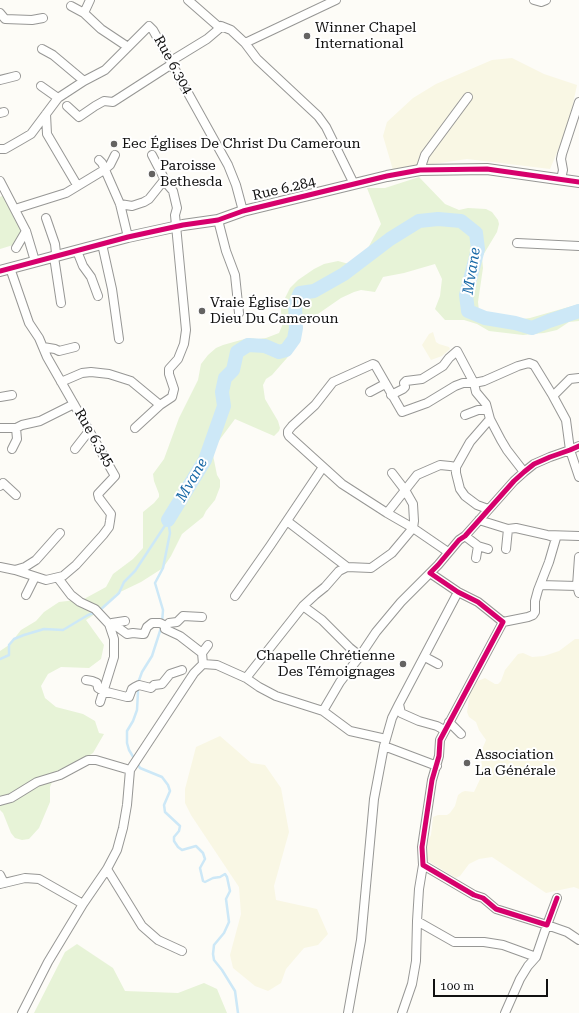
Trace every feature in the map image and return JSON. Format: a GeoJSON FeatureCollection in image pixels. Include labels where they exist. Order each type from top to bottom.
{"type":"FeatureCollection","features":[{"type":"Feature","properties":{"kind":"street"},"geometry":{"type":"LineString","coordinates":[[84,13],[90,0]]}},
{"type":"Feature","properties":{"kind":"street"},"geometry":{"type":"LineString","coordinates":[[188,0],[220,28]]}},
{"type":"Feature","properties":{"kind":"street"},"geometry":{"type":"LineString","coordinates":[[245,43],[336,0]]}},
{"type":"Feature","properties":{"kind":"street"},"geometry":{"type":"LineString","coordinates":[[534,0],[540,2],[546,0]]}},
{"type":"Feature","properties":{"kind":"street"},"geometry":{"type":"LineString","coordinates":[[71,6],[84,13],[100,29],[128,47]]}},
{"type":"Feature","properties":{"kind":"street"},"geometry":{"type":"LineString","coordinates":[[0,13],[5,18],[32,20],[42,18]]}},
{"type":"Feature","properties":{"kind":"street","name":"Rue 6.304"},"geometry":{"type":"LineString","coordinates":[[0,149],[12,145],[31,134],[58,98],[84,81],[105,70],[149,26],[153,30],[172,63],[228,165],[236,185],[243,211]]}},
{"type":"Feature","properties":{"kind":"street"},"geometry":{"type":"LineString","coordinates":[[67,106],[79,117],[104,101],[113,102],[207,39],[221,26],[231,30],[245,43],[257,59],[318,116],[326,127],[354,184]]}},
{"type":"Feature","properties":{"kind":"street"},"geometry":{"type":"LineString","coordinates":[[42,49],[53,55],[84,81]]}},
{"type":"Feature","properties":{"kind":"street"},"geometry":{"type":"LineString","coordinates":[[0,80],[16,76]]}},
{"type":"Feature","properties":{"kind":"street"},"geometry":{"type":"LineString","coordinates":[[41,86],[58,98]]}},
{"type":"Feature","properties":{"kind":"street"},"geometry":{"type":"LineString","coordinates":[[420,170],[425,155],[468,97]]}},
{"type":"Feature","properties":{"kind":"street"},"geometry":{"type":"LineString","coordinates":[[560,179],[563,170],[561,159],[562,154],[579,102]]}},
{"type":"Feature","properties":{"kind":"street"},"geometry":{"type":"LineString","coordinates":[[46,114],[47,134],[77,185]]}},
{"type":"Feature","properties":{"kind":"street"},"geometry":{"type":"LineString","coordinates":[[15,209],[66,193],[104,170],[110,165],[115,155]]}},
{"type":"Feature","properties":{"kind":"street"},"geometry":{"type":"LineString","coordinates":[[135,428],[160,405],[172,397],[174,392],[169,369],[178,359],[184,344],[186,330],[175,215],[177,208],[173,191],[152,155]]}},
{"type":"Feature","properties":{"kind":"street"},"geometry":{"type":"LineString","coordinates":[[99,160],[120,204],[128,237]]}},
{"type":"Feature","properties":{"kind":"street","name":"Rue 6.284"},"geometry":{"type":"LineString","coordinates":[[0,271],[128,237],[218,220],[243,211],[387,176],[420,170],[487,169],[579,182]]}},
{"type":"Feature","properties":{"kind":"street"},"geometry":{"type":"LineString","coordinates":[[120,204],[132,206],[144,202],[149,199],[165,179]]}},
{"type":"Feature","properties":{"kind":"street"},"geometry":{"type":"LineString","coordinates":[[0,181],[26,231],[35,261]]}},
{"type":"Feature","properties":{"kind":"street"},"geometry":{"type":"LineString","coordinates":[[46,218],[55,244],[56,252],[54,257],[61,303]]}},
{"type":"Feature","properties":{"kind":"street"},"geometry":{"type":"LineString","coordinates":[[218,220],[234,275],[239,313]]}},
{"type":"Feature","properties":{"kind":"street"},"geometry":{"type":"LineString","coordinates":[[16,248],[26,231]]}},
{"type":"Feature","properties":{"kind":"street"},"geometry":{"type":"LineString","coordinates":[[517,243],[579,246]]}},
{"type":"Feature","properties":{"kind":"street"},"geometry":{"type":"LineString","coordinates":[[102,244],[112,289],[119,339]]}},
{"type":"Feature","properties":{"kind":"street"},"geometry":{"type":"LineString","coordinates":[[77,251],[83,266],[91,277],[98,296]]}},
{"type":"Feature","properties":{"kind":"street","name":"Rue 6.345"},"geometry":{"type":"LineString","coordinates":[[10,268],[29,324],[115,476],[98,494],[99,498],[110,511],[110,521],[103,536],[76,565],[63,576],[58,578]]}},
{"type":"Feature","properties":{"kind":"street"},"geometry":{"type":"LineString","coordinates":[[43,347],[59,351],[75,347]]}},
{"type":"Feature","properties":{"kind":"street"},"geometry":{"type":"LineString","coordinates":[[391,395],[405,387],[404,383],[406,381],[422,379],[443,366],[457,351],[474,383],[476,392],[486,404],[490,419],[507,450],[524,472]]}},
{"type":"Feature","properties":{"kind":"street"},"geometry":{"type":"LineString","coordinates":[[448,552],[413,528],[342,484],[288,436],[288,431],[315,405],[333,382],[374,364],[401,416],[427,403],[455,386],[464,383],[484,381],[518,366],[529,363],[534,365],[566,420],[570,450],[579,477]]}},
{"type":"Feature","properties":{"kind":"street"},"geometry":{"type":"LineString","coordinates":[[61,382],[82,373],[91,372],[109,374],[131,381],[160,405]]}},
{"type":"Feature","properties":{"kind":"street"},"geometry":{"type":"LineString","coordinates":[[553,396],[570,379],[579,378]]}},
{"type":"Feature","properties":{"kind":"street"},"geometry":{"type":"LineString","coordinates":[[370,392],[385,384]]}},
{"type":"Feature","properties":{"kind":"street"},"geometry":{"type":"LineString","coordinates":[[0,397],[12,395]]}},
{"type":"Feature","properties":{"kind":"street"},"geometry":{"type":"LineString","coordinates":[[478,410],[481,399]]}},
{"type":"Feature","properties":{"kind":"street"},"geometry":{"type":"LineString","coordinates":[[0,428],[16,428],[40,421],[74,404]]}},
{"type":"Feature","properties":{"kind":"street"},"geometry":{"type":"LineString","coordinates":[[465,414],[478,410],[487,410]]}},
{"type":"Feature","properties":{"kind":"street"},"geometry":{"type":"LineString","coordinates":[[488,509],[477,505],[465,496],[458,483],[456,467],[470,442],[490,419]]}},
{"type":"Feature","properties":{"kind":"street"},"geometry":{"type":"LineString","coordinates":[[12,449],[17,439],[16,428]]}},
{"type":"Feature","properties":{"kind":"street"},"geometry":{"type":"LineString","coordinates":[[75,449],[89,431]]}},
{"type":"Feature","properties":{"kind":"street"},"geometry":{"type":"LineString","coordinates":[[323,711],[340,682],[381,626],[401,602],[438,565],[448,552],[465,536],[514,481],[534,464],[550,456],[579,446]]}},
{"type":"Feature","properties":{"kind":"street"},"geometry":{"type":"LineString","coordinates":[[387,513],[421,473],[440,466],[456,467]]}},
{"type":"Feature","properties":{"kind":"street"},"geometry":{"type":"LineString","coordinates":[[235,596],[323,467]]}},
{"type":"Feature","properties":{"kind":"street"},"geometry":{"type":"LineString","coordinates":[[246,678],[303,606],[325,587],[339,571],[347,567],[371,568],[392,553],[413,528],[414,520],[412,504],[406,490],[392,474]]}},
{"type":"Feature","properties":{"kind":"street"},"geometry":{"type":"LineString","coordinates":[[0,486],[3,483],[16,495]]}},
{"type":"Feature","properties":{"kind":"street"},"geometry":{"type":"LineString","coordinates":[[430,573],[444,581],[458,592],[478,602],[503,622],[533,615],[535,612],[535,601],[556,538],[516,528],[508,529],[479,520]]}},
{"type":"Feature","properties":{"kind":"street"},"geometry":{"type":"LineString","coordinates":[[287,521],[347,567]]}},
{"type":"Feature","properties":{"kind":"street"},"geometry":{"type":"LineString","coordinates":[[506,549],[508,529]]}},
{"type":"Feature","properties":{"kind":"street"},"geometry":{"type":"LineString","coordinates":[[15,570],[25,567],[36,560],[60,533]]}},
{"type":"Feature","properties":{"kind":"street"},"geometry":{"type":"LineString","coordinates":[[548,535],[579,536]]}},
{"type":"Feature","properties":{"kind":"street"},"geometry":{"type":"LineString","coordinates":[[465,536],[478,546],[488,549]]}},
{"type":"Feature","properties":{"kind":"street"},"geometry":{"type":"LineString","coordinates":[[476,558],[478,546]]}},
{"type":"Feature","properties":{"kind":"street"},"geometry":{"type":"LineString","coordinates":[[540,585],[578,590],[579,557]]}},
{"type":"Feature","properties":{"kind":"street"},"geometry":{"type":"LineString","coordinates":[[0,567],[46,580],[58,578],[71,595],[80,602],[95,609],[110,624],[126,634],[144,634],[147,627],[152,623],[160,623],[166,626],[166,629],[180,636],[202,653]]}},
{"type":"Feature","properties":{"kind":"street"},"geometry":{"type":"LineString","coordinates":[[26,595],[35,577]]}},
{"type":"Feature","properties":{"kind":"street"},"geometry":{"type":"LineString","coordinates":[[348,1013],[361,940],[374,800],[385,742],[392,718],[458,592]]}},
{"type":"Feature","properties":{"kind":"street"},"geometry":{"type":"LineString","coordinates":[[303,606],[322,620],[360,656]]}},
{"type":"Feature","properties":{"kind":"street"},"geometry":{"type":"LineString","coordinates":[[166,626],[169,623],[177,622],[183,616],[202,617]]}},
{"type":"Feature","properties":{"kind":"street"},"geometry":{"type":"LineString","coordinates":[[110,624],[125,621]]}},
{"type":"Feature","properties":{"kind":"street"},"geometry":{"type":"LineString","coordinates":[[402,1013],[412,984],[416,961],[419,893],[423,865],[422,846],[432,780],[437,766],[439,745],[444,730],[503,622]]}},
{"type":"Feature","properties":{"kind":"street"},"geometry":{"type":"LineString","coordinates":[[100,702],[114,657],[114,639],[110,624]]}},
{"type":"Feature","properties":{"kind":"street"},"geometry":{"type":"LineString","coordinates":[[22,1013],[48,962],[117,850],[127,805],[130,770],[190,679],[203,664],[202,653],[208,645]]}},
{"type":"Feature","properties":{"kind":"street"},"geometry":{"type":"LineString","coordinates":[[425,657],[438,664]]}},
{"type":"Feature","properties":{"kind":"street"},"geometry":{"type":"LineString","coordinates":[[203,664],[218,665],[246,678],[276,696],[323,711],[350,731],[385,742],[437,766]]}},
{"type":"Feature","properties":{"kind":"street"},"geometry":{"type":"LineString","coordinates":[[86,680],[97,683],[98,688],[103,691],[129,697],[135,686],[139,685],[151,688],[162,684],[170,674],[182,670]]}},
{"type":"Feature","properties":{"kind":"street"},"geometry":{"type":"LineString","coordinates":[[399,704],[401,713],[444,730]]}},
{"type":"Feature","properties":{"kind":"street"},"geometry":{"type":"LineString","coordinates":[[449,722],[461,734]]}},
{"type":"Feature","properties":{"kind":"street"},"geometry":{"type":"LineString","coordinates":[[0,801],[11,798],[36,782],[60,775],[88,760],[96,760],[130,770]]}},
{"type":"Feature","properties":{"kind":"street"},"geometry":{"type":"LineString","coordinates":[[423,865],[441,877],[483,898],[496,909],[567,932],[579,940]]}},
{"type":"Feature","properties":{"kind":"street"},"geometry":{"type":"LineString","coordinates":[[106,869],[142,926],[158,940],[182,951]]}},
{"type":"Feature","properties":{"kind":"street"},"geometry":{"type":"LineString","coordinates":[[1,881],[25,878],[39,879],[83,904]]}},
{"type":"Feature","properties":{"kind":"street"},"geometry":{"type":"LineString","coordinates":[[505,1013],[520,979],[536,957],[556,898]]}},
{"type":"Feature","properties":{"kind":"street"},"geometry":{"type":"LineString","coordinates":[[417,921],[454,942],[484,942],[503,945],[536,957]]}},
{"type":"Feature","properties":{"kind":"shaded area"},"geometry":{"type":"Polygon","coordinates":[[[512,58],[544,74],[577,85],[568,127],[550,169],[467,159],[393,170],[383,136],[387,122],[413,98],[436,84],[492,60],[512,58]]]}},
{"type":"Feature","properties":{"kind":"shaded area"},"geometry":{"type":"Polygon","coordinates":[[[433,332],[436,342],[449,347],[450,349],[442,356],[431,360],[422,345],[429,334],[433,332]]]}},
{"type":"Feature","properties":{"kind":"shaded area"},"geometry":{"type":"Polygon","coordinates":[[[575,639],[579,639],[579,889],[574,887],[546,893],[492,857],[479,859],[469,864],[460,876],[456,878],[428,861],[423,851],[431,835],[433,817],[438,815],[447,815],[450,813],[455,806],[458,795],[465,791],[474,792],[482,775],[481,752],[486,740],[479,730],[476,722],[469,717],[467,712],[473,683],[485,678],[495,684],[498,684],[501,681],[505,670],[518,654],[523,653],[532,657],[544,656],[559,651],[575,639]]]}},
{"type":"Feature","properties":{"kind":"shaded area"},"geometry":{"type":"Polygon","coordinates":[[[220,736],[251,763],[265,765],[281,788],[289,832],[274,886],[276,900],[317,909],[328,934],[318,945],[304,948],[286,969],[281,983],[268,991],[255,986],[233,968],[230,955],[241,914],[239,887],[191,815],[185,803],[185,789],[196,747],[220,736]]]}},
{"type":"Feature","properties":{"kind":"green space"},"geometry":{"type":"Polygon","coordinates":[[[419,177],[445,204],[459,210],[468,208],[486,209],[492,212],[498,220],[499,224],[497,232],[482,257],[483,268],[478,302],[479,311],[522,319],[579,304],[579,321],[569,322],[557,330],[523,335],[489,331],[477,324],[464,320],[445,320],[435,309],[440,296],[442,279],[435,264],[404,273],[383,277],[375,292],[361,290],[354,292],[341,298],[302,325],[294,350],[272,375],[266,379],[263,385],[265,399],[278,421],[280,428],[279,431],[274,436],[235,419],[212,450],[217,475],[220,480],[220,487],[215,500],[203,517],[182,534],[163,568],[141,582],[116,594],[101,610],[86,620],[104,645],[101,659],[89,668],[61,667],[48,674],[41,686],[45,698],[56,707],[83,714],[95,721],[99,733],[104,734],[93,753],[74,765],[60,769],[55,775],[50,787],[50,802],[39,828],[29,839],[22,840],[15,838],[11,833],[3,813],[0,810],[0,651],[9,645],[21,630],[36,621],[44,612],[59,602],[84,599],[106,587],[113,574],[133,559],[143,548],[143,512],[159,497],[153,474],[164,459],[179,418],[198,380],[201,364],[208,355],[216,348],[223,345],[248,338],[266,338],[279,333],[282,326],[282,304],[290,288],[298,280],[324,264],[338,261],[349,264],[355,261],[368,248],[381,224],[367,188],[385,188],[419,177]]]}},
{"type":"Feature","properties":{"kind":"green space"},"geometry":{"type":"Polygon","coordinates":[[[4,195],[23,231],[23,242],[0,249],[0,197],[4,195]]]}},
{"type":"Feature","properties":{"kind":"green space"},"geometry":{"type":"Polygon","coordinates":[[[77,944],[113,968],[125,991],[178,993],[204,983],[217,989],[227,1013],[34,1013],[65,952],[77,944]]]}},
{"type":"Feature","properties":{"kind":"waterway","name":"Mvane"},"geometry":{"type":"LineString","coordinates":[[168,520],[205,460],[224,406],[222,392],[225,378],[233,370],[237,352],[248,345],[265,346],[279,352],[286,350],[294,339],[296,328],[295,304],[300,293],[314,291],[344,274],[390,239],[419,221],[438,219],[461,221],[476,233],[478,249],[466,295],[468,311],[485,318],[515,323],[532,328],[579,311]]}},
{"type":"Feature","properties":{"kind":"waterway","name":"Mvane"},"geometry":{"type":"LineString","coordinates":[[162,623],[163,610],[155,583],[163,568],[170,533],[168,520]]}},
{"type":"Feature","properties":{"kind":"waterway"},"geometry":{"type":"LineString","coordinates":[[0,659],[9,655],[9,645],[14,639],[44,629],[63,630],[88,615],[99,611],[119,593],[124,582],[135,571],[168,521]]}},
{"type":"Feature","properties":{"kind":"waterway","name":"Mvane"},"geometry":{"type":"LineString","coordinates":[[138,683],[142,672],[152,656],[161,628]]}},
{"type":"Feature","properties":{"kind":"waterway","name":"Mvane"},"geometry":{"type":"LineString","coordinates":[[137,688],[137,710],[127,731],[127,743],[129,750],[140,768],[162,777],[168,785],[170,791],[164,805],[165,812],[180,826],[179,831],[174,837],[174,841],[182,850],[196,846],[203,853],[205,859],[200,868],[203,881],[205,882],[225,874],[227,877],[230,891],[226,899],[229,922],[224,933],[214,945],[213,954],[214,960],[235,991],[238,1013]]}},
{"type":"Feature","properties":{"kind":"cycle path"},"geometry":{"type":"LineString","coordinates":[[0,271],[128,237],[183,225],[218,220],[243,211],[387,176],[420,170],[487,169],[579,182]]}},
{"type":"Feature","properties":{"kind":"cycle path"},"geometry":{"type":"LineString","coordinates":[[557,898],[547,925],[496,909],[483,898],[474,895],[423,865],[422,847],[432,780],[439,756],[440,740],[503,622],[478,602],[458,592],[430,573],[459,540],[465,536],[514,481],[524,472],[534,464],[579,446]]}},
{"type":"Feature","properties":{"kind":"place","name":"Winner Chapel International"},"geometry":{"type":"Point","coordinates":[307,36]}},
{"type":"Feature","properties":{"kind":"place","name":"Eec Églises De Christ Du Cameroun"},"geometry":{"type":"Point","coordinates":[114,144]}},
{"type":"Feature","properties":{"kind":"place","name":"Paroisse Bethesda"},"geometry":{"type":"Point","coordinates":[152,174]}},
{"type":"Feature","properties":{"kind":"place","name":"Vraie Église De Dieu Du Cameroun"},"geometry":{"type":"Point","coordinates":[202,311]}},
{"type":"Feature","properties":{"kind":"place","name":"Chapelle Chrétienne Des Témoignages"},"geometry":{"type":"Point","coordinates":[403,664]}},
{"type":"Feature","properties":{"kind":"place","name":"Association La Générale"},"geometry":{"type":"Point","coordinates":[467,763]}}]}
